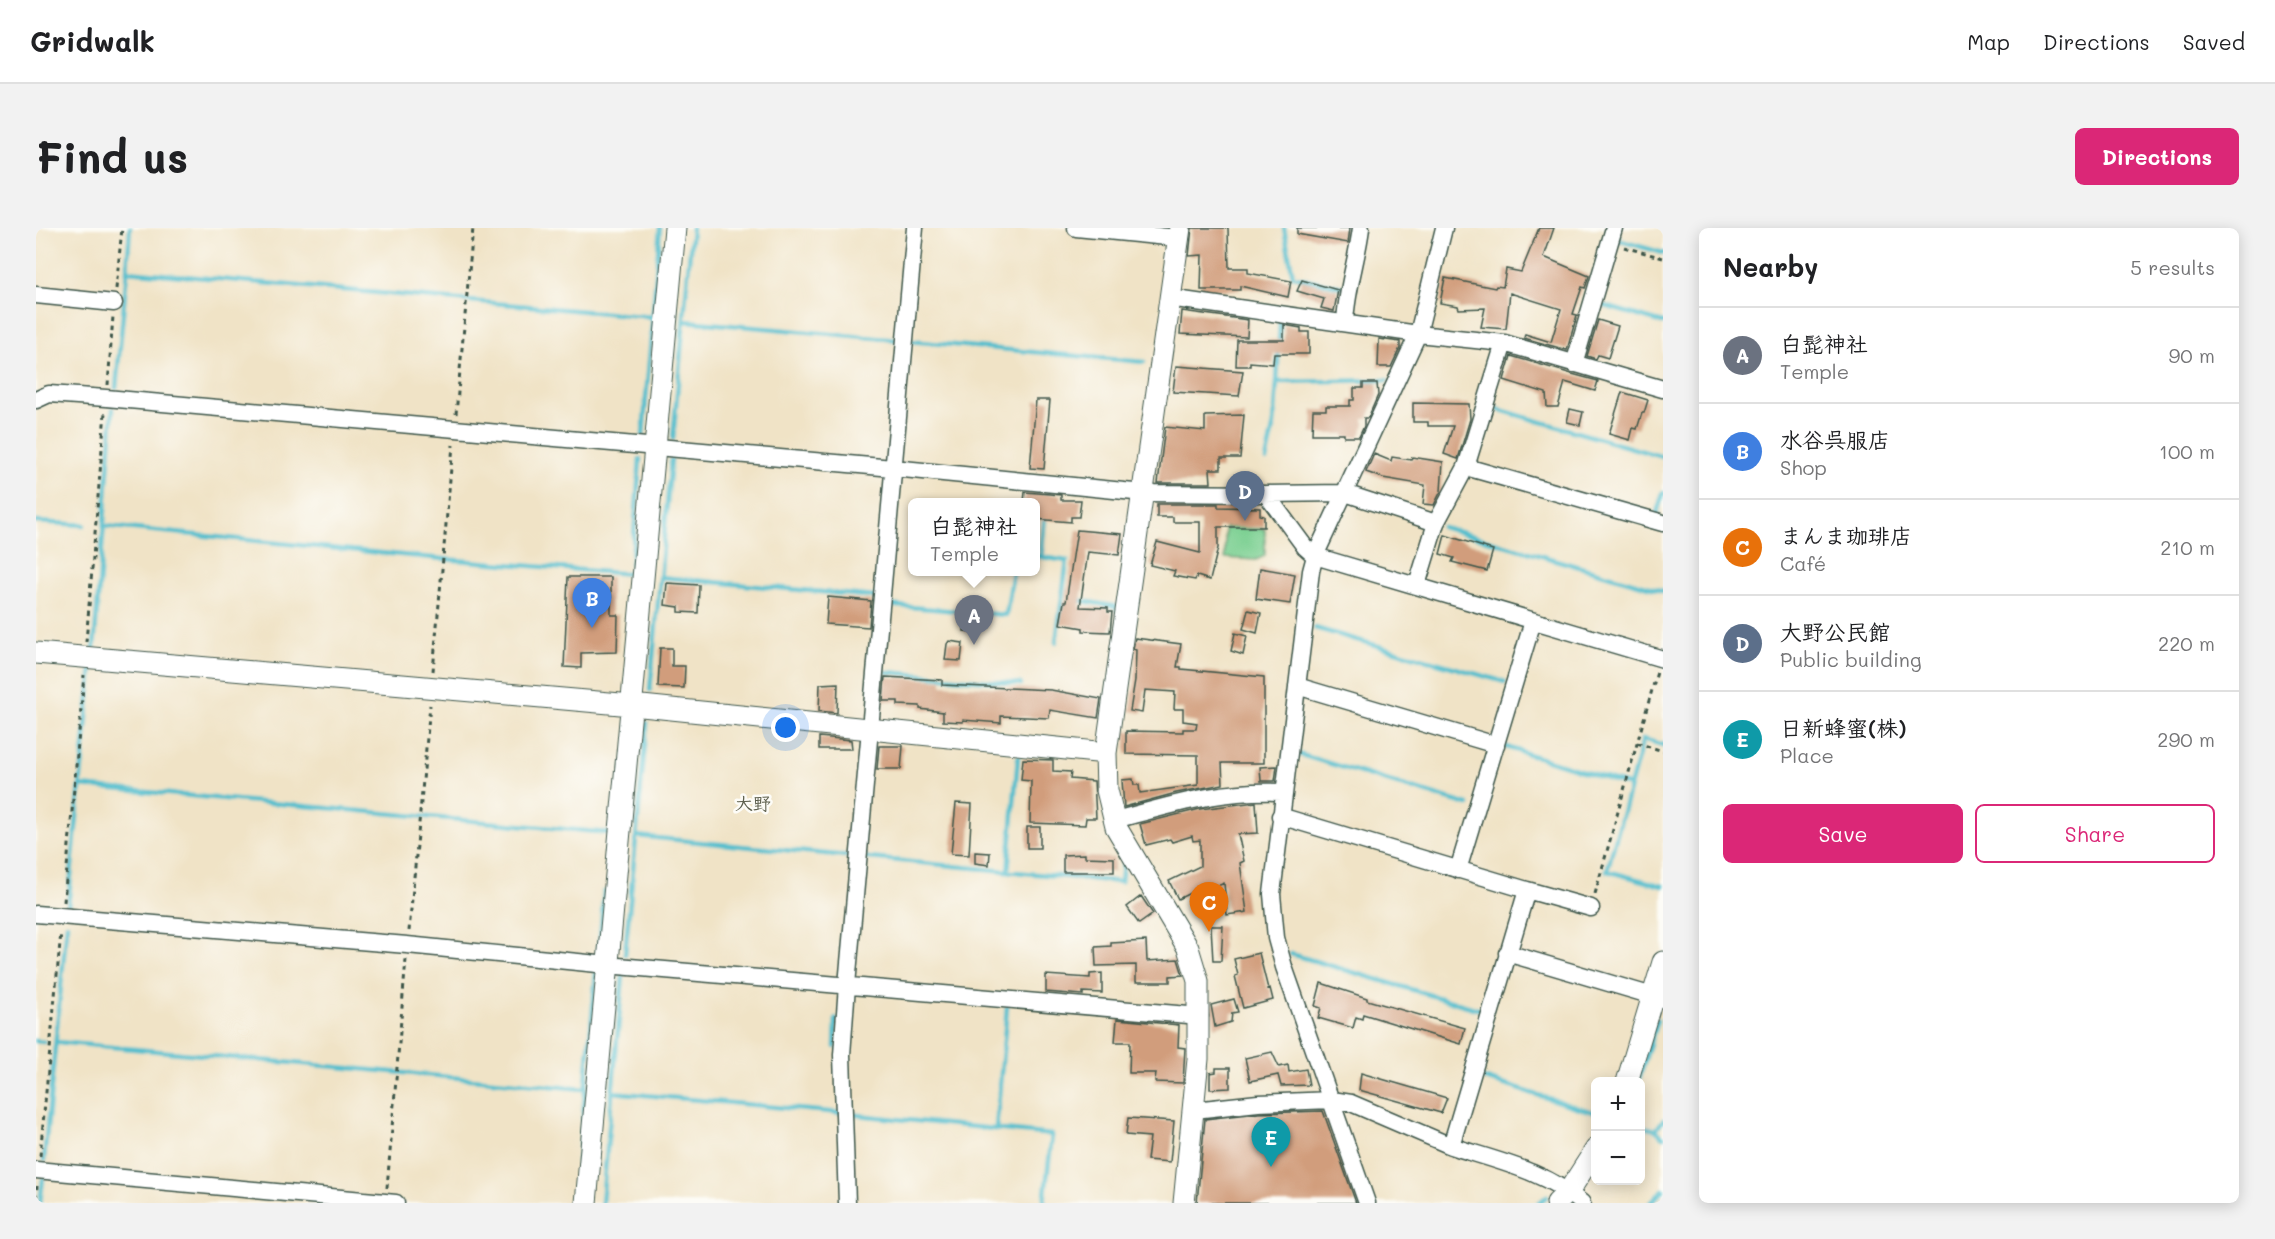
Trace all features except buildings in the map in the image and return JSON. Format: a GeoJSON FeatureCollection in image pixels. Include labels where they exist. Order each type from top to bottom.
{"type":"FeatureCollection","features":[{"type":"Feature","properties":{"kind":"street"},"geometry":{"type":"LineString","coordinates":[[586,1203],[675,228]]}},
{"type":"Feature","properties":{"kind":"street"},"geometry":{"type":"LineString","coordinates":[[847,1203],[842,1055],[846,985],[915,228]]}},
{"type":"Feature","properties":{"kind":"street"},"geometry":{"type":"LineString","coordinates":[[1076,228],[1179,233],[1106,753],[1107,790],[1115,820],[1133,856],[1188,948],[1198,981],[1200,1016],[1194,1110],[1184,1203]]}},
{"type":"Feature","properties":{"kind":"street"},"geometry":{"type":"LineString","coordinates":[[1345,323],[1346,303],[1358,252],[1360,228]]}},
{"type":"Feature","properties":{"kind":"street"},"geometry":{"type":"LineString","coordinates":[[1367,1203],[1284,967],[1276,938],[1272,894],[1311,571],[1315,556],[1418,334],[1444,228]]}},
{"type":"Feature","properties":{"kind":"street"},"geometry":{"type":"LineString","coordinates":[[1574,364],[1612,235]]}},
{"type":"Feature","properties":{"kind":"street"},"geometry":{"type":"LineString","coordinates":[[36,295],[114,303]]}},
{"type":"Feature","properties":{"kind":"street"},"geometry":{"type":"LineString","coordinates":[[1169,298],[1418,334],[1504,343],[1663,389]]}},
{"type":"Feature","properties":{"kind":"street"},"geometry":{"type":"LineString","coordinates":[[1417,585],[1436,523],[1466,467],[1504,343]]}},
{"type":"Feature","properties":{"kind":"street"},"geometry":{"type":"LineString","coordinates":[[36,400],[49,394],[106,398],[655,449],[893,468],[1144,493],[1345,493],[1436,523]]}},
{"type":"Feature","properties":{"kind":"street"},"geometry":{"type":"LineString","coordinates":[[1466,467],[1663,523]]}},
{"type":"Feature","properties":{"kind":"street"},"geometry":{"type":"LineString","coordinates":[[1266,494],[1305,547],[1315,556],[1662,659]]}},
{"type":"Feature","properties":{"kind":"street"},"geometry":{"type":"LineString","coordinates":[[1458,870],[1533,621]]}},
{"type":"Feature","properties":{"kind":"street"},"geometry":{"type":"LineString","coordinates":[[36,653],[632,705],[1106,753]]}},
{"type":"Feature","properties":{"kind":"street"},"geometry":{"type":"LineString","coordinates":[[1297,686],[1496,745]]}},
{"type":"Feature","properties":{"kind":"street"},"geometry":{"type":"LineString","coordinates":[[1115,820],[1200,797],[1250,791],[1283,792]]}},
{"type":"Feature","properties":{"kind":"street"},"geometry":{"type":"LineString","coordinates":[[1280,816],[1590,908]]}},
{"type":"Feature","properties":{"kind":"street"},"geometry":{"type":"LineString","coordinates":[[1451,1146],[1527,890]]}},
{"type":"Feature","properties":{"kind":"street"},"geometry":{"type":"LineString","coordinates":[[36,914],[407,945],[608,966],[1200,1016]]}},
{"type":"Feature","properties":{"kind":"street"},"geometry":{"type":"LineString","coordinates":[[1507,954],[1658,998]]}},
{"type":"Feature","properties":{"kind":"street"},"geometry":{"type":"LineString","coordinates":[[1629,1077],[1658,998],[1663,962]]}},
{"type":"Feature","properties":{"kind":"street"},"geometry":{"type":"LineString","coordinates":[[1194,1110],[1258,1103],[1332,1100],[1351,1103],[1451,1146],[1545,1177],[1569,1199],[1591,1158]]}},
{"type":"Feature","properties":{"kind":"street"},"geometry":{"type":"LineString","coordinates":[[36,1170],[396,1203]]}},
{"type":"Feature","properties":{"kind":"path"},"geometry":{"type":"LineString","coordinates":[[84,658],[122,228]]}},
{"type":"Feature","properties":{"kind":"path"},"geometry":{"type":"LineString","coordinates":[[431,689],[473,228]]}},
{"type":"Feature","properties":{"kind":"path"},"geometry":{"type":"LineString","coordinates":[[1612,235],[1663,258]]}},
{"type":"Feature","properties":{"kind":"path"},"geometry":{"type":"LineString","coordinates":[[1590,908],[1662,659]]}},
{"type":"Feature","properties":{"kind":"path"},"geometry":{"type":"LineString","coordinates":[[1638,743],[1663,751]]}},
{"type":"Feature","properties":{"kind":"green space"},"geometry":{"type":"Polygon","coordinates":[[[1225,528],[1265,529],[1265,556],[1256,560],[1225,558],[1225,528]]]}},
{"type":"Feature","properties":{"kind":"waterway"},"geometry":{"type":"LineString","coordinates":[[127,271],[130,228]]}},
{"type":"Feature","properties":{"kind":"waterway"},"geometry":{"type":"LineString","coordinates":[[643,435],[660,228]]}},
{"type":"Feature","properties":{"kind":"waterway"},"geometry":{"type":"LineString","coordinates":[[673,439],[692,228]]}},
{"type":"Feature","properties":{"kind":"waterway"},"geometry":{"type":"LineString","coordinates":[[1284,228],[1293,276],[1342,287]]}},
{"type":"Feature","properties":{"kind":"waterway"},"geometry":{"type":"LineString","coordinates":[[1619,236],[1618,240],[1663,253]]}},
{"type":"Feature","properties":{"kind":"waterway"},"geometry":{"type":"LineString","coordinates":[[116,388],[127,271],[653,317]]}},
{"type":"Feature","properties":{"kind":"waterway"},"geometry":{"type":"LineString","coordinates":[[1598,304],[1663,323]]}},
{"type":"Feature","properties":{"kind":"waterway"},"geometry":{"type":"LineString","coordinates":[[1280,319],[1277,382],[1387,380]]}},
{"type":"Feature","properties":{"kind":"waterway"},"geometry":{"type":"LineString","coordinates":[[685,321],[1144,362]]}},
{"type":"Feature","properties":{"kind":"waterway"},"geometry":{"type":"LineString","coordinates":[[1266,460],[1274,424],[1277,382]]}},
{"type":"Feature","properties":{"kind":"waterway"},"geometry":{"type":"LineString","coordinates":[[1490,407],[1663,457]]}},
{"type":"Feature","properties":{"kind":"waterway"},"geometry":{"type":"LineString","coordinates":[[94,648],[113,409]]}},
{"type":"Feature","properties":{"kind":"waterway"},"geometry":{"type":"LineString","coordinates":[[104,526],[443,559],[631,574],[640,459]]}},
{"type":"Feature","properties":{"kind":"waterway"},"geometry":{"type":"LineString","coordinates":[[650,690],[671,460]]}},
{"type":"Feature","properties":{"kind":"waterway"},"geometry":{"type":"LineString","coordinates":[[1656,516],[1663,493]]}},
{"type":"Feature","properties":{"kind":"waterway"},"geometry":{"type":"LineString","coordinates":[[1041,557],[1045,516]]}},
{"type":"Feature","properties":{"kind":"waterway"},"geometry":{"type":"LineString","coordinates":[[36,522],[84,525]]}},
{"type":"Feature","properties":{"kind":"waterway"},"geometry":{"type":"LineString","coordinates":[[1442,527],[1663,591]]}},
{"type":"Feature","properties":{"kind":"waterway"},"geometry":{"type":"LineString","coordinates":[[1040,557],[1067,561],[1056,642]]}},
{"type":"Feature","properties":{"kind":"waterway"},"geometry":{"type":"LineString","coordinates":[[886,605],[1006,615],[1012,576]]}},
{"type":"Feature","properties":{"kind":"waterway"},"geometry":{"type":"LineString","coordinates":[[660,577],[876,597]]}},
{"type":"Feature","properties":{"kind":"waterway"},"geometry":{"type":"LineString","coordinates":[[1077,600],[1118,607],[1117,611]]}},
{"type":"Feature","properties":{"kind":"waterway"},"geometry":{"type":"LineString","coordinates":[[1315,628],[1505,682]]}},
{"type":"Feature","properties":{"kind":"waterway"},"geometry":{"type":"LineString","coordinates":[[68,906],[92,667]]}},
{"type":"Feature","properties":{"kind":"waterway"},"geometry":{"type":"LineString","coordinates":[[887,672],[1021,684]]}},
{"type":"Feature","properties":{"kind":"waterway"},"geometry":{"type":"LineString","coordinates":[[625,954],[647,723]]}},
{"type":"Feature","properties":{"kind":"waterway"},"geometry":{"type":"LineString","coordinates":[[1663,745],[1643,739],[1607,871],[1663,886]]}},
{"type":"Feature","properties":{"kind":"waterway"},"geometry":{"type":"LineString","coordinates":[[1503,746],[1630,786]]}},
{"type":"Feature","properties":{"kind":"waterway"},"geometry":{"type":"LineString","coordinates":[[1298,754],[1468,805]]}},
{"type":"Feature","properties":{"kind":"waterway"},"geometry":{"type":"LineString","coordinates":[[1008,871],[1018,757]]}},
{"type":"Feature","properties":{"kind":"waterway"},"geometry":{"type":"LineString","coordinates":[[80,786],[609,833]]}},
{"type":"Feature","properties":{"kind":"waterway"},"geometry":{"type":"LineString","coordinates":[[636,836],[1121,882],[1123,864]]}},
{"type":"Feature","properties":{"kind":"waterway"},"geometry":{"type":"LineString","coordinates":[[599,949],[604,892]]}},
{"type":"Feature","properties":{"kind":"waterway"},"geometry":{"type":"LineString","coordinates":[[44,1160],[67,924]]}},
{"type":"Feature","properties":{"kind":"waterway"},"geometry":{"type":"LineString","coordinates":[[1291,954],[1481,1010]]}},
{"type":"Feature","properties":{"kind":"waterway"},"geometry":{"type":"LineString","coordinates":[[575,1203],[596,973]]}},
{"type":"Feature","properties":{"kind":"waterway"},"geometry":{"type":"LineString","coordinates":[[602,1203],[623,976]]}},
{"type":"Feature","properties":{"kind":"waterway"},"geometry":{"type":"LineString","coordinates":[[996,1129],[1007,1007]]}},
{"type":"Feature","properties":{"kind":"waterway"},"geometry":{"type":"LineString","coordinates":[[835,1047],[836,1019]]}},
{"type":"Feature","properties":{"kind":"waterway"},"geometry":{"type":"LineString","coordinates":[[1640,1077],[1657,1020]]}},
{"type":"Feature","properties":{"kind":"waterway"},"geometry":{"type":"LineString","coordinates":[[36,1041],[44,1042]]}},
{"type":"Feature","properties":{"kind":"waterway"},"geometry":{"type":"LineString","coordinates":[[56,1042],[584,1089]]}},
{"type":"Feature","properties":{"kind":"waterway"},"geometry":{"type":"LineString","coordinates":[[1479,1077],[1591,1111]]}},
{"type":"Feature","properties":{"kind":"waterway"},"geometry":{"type":"LineString","coordinates":[[612,1092],[840,1113]]}},
{"type":"Feature","properties":{"kind":"waterway"},"geometry":{"type":"LineString","coordinates":[[848,1114],[1052,1135],[1044,1203]]}},
{"type":"Feature","properties":{"kind":"waterway"},"geometry":{"type":"LineString","coordinates":[[1663,1120],[1656,1130],[1663,1137]]}},
{"type":"Feature","properties":{"kind":"waterway"},"geometry":{"type":"LineString","coordinates":[[1645,1127],[1656,1130]]}},
{"type":"Feature","properties":{"kind":"waterway"},"geometry":{"type":"LineString","coordinates":[[40,1203],[43,1179]]}},
{"type":"Feature","properties":{"kind":"waterway"},"geometry":{"type":"LineString","coordinates":[[1651,1203],[1663,1190]]}},
{"type":"Feature","properties":{"kind":"waterway"},"geometry":{"type":"LineString","coordinates":[[1539,1203],[1547,1196]]}},
{"type":"Feature","properties":{"kind":"place","name":"大野公民館"},"geometry":{"type":"Point","coordinates":[1245,521]}},
{"type":"Feature","properties":{"kind":"place","name":"水谷呉服店"},"geometry":{"type":"Point","coordinates":[592,628]}},
{"type":"Feature","properties":{"kind":"place","name":"白髭神社"},"geometry":{"type":"Point","coordinates":[974,645]}},
{"type":"Feature","properties":{"kind":"place","name":"まんま珈琲店"},"geometry":{"type":"Point","coordinates":[1209,932]}},
{"type":"Feature","properties":{"kind":"place","name":"日新蜂蜜(株)"},"geometry":{"type":"Point","coordinates":[1271,1167]}},
{"type":"Feature","properties":{"kind":"district","name":"大野"},"geometry":{"type":"Point","coordinates":[753,803]}}]}
